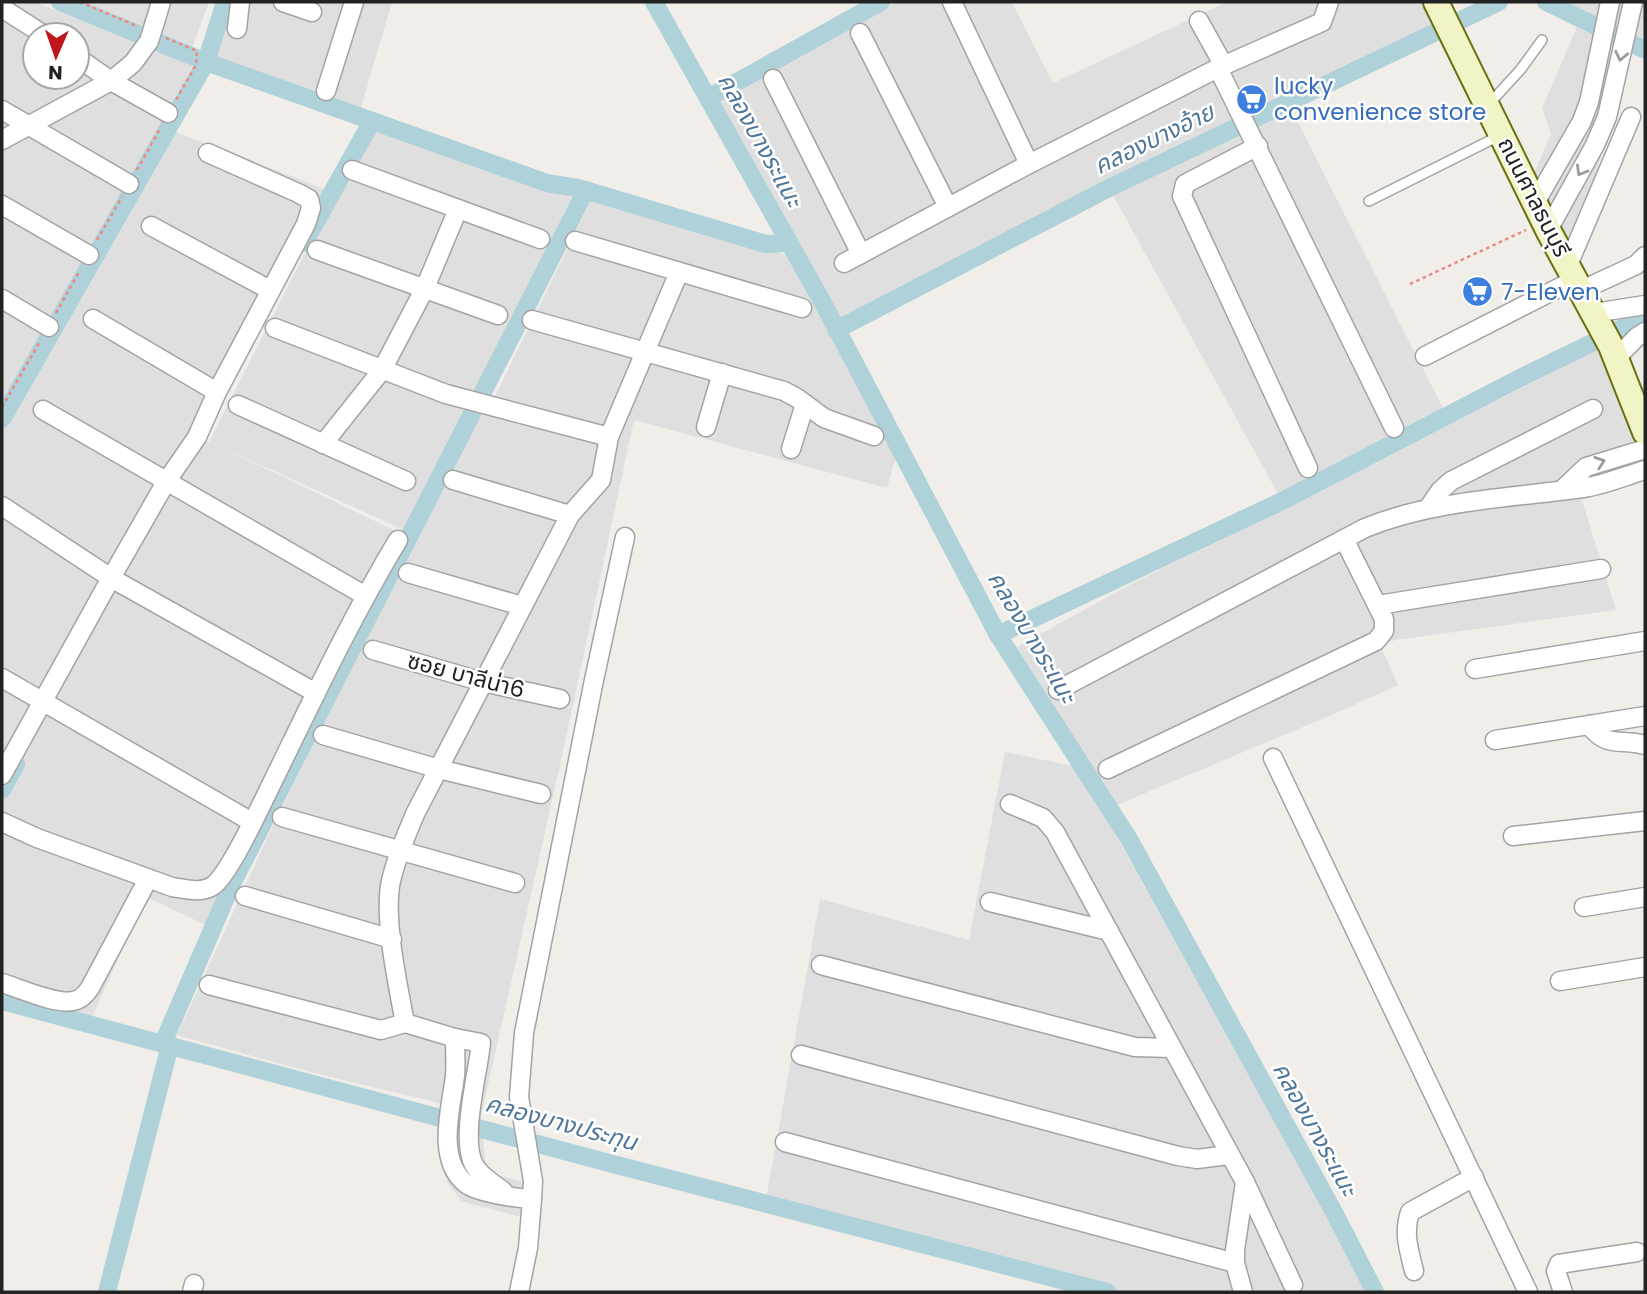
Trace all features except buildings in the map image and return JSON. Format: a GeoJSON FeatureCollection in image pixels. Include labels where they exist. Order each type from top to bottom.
{"type":"FeatureCollection","features":[{"type":"Feature","properties":{"kind":"street"},"geometry":{"type":"LineString","coordinates":[[2,139],[111,81],[133,63],[149,41],[161,2]]}},
{"type":"Feature","properties":{"kind":"street"},"geometry":{"type":"LineString","coordinates":[[237,29],[240,2]]}},
{"type":"Feature","properties":{"kind":"street"},"geometry":{"type":"LineString","coordinates":[[283,2],[312,12]]}},
{"type":"Feature","properties":{"kind":"street"},"geometry":{"type":"LineString","coordinates":[[326,91],[354,2]]}},
{"type":"Feature","properties":{"kind":"street"},"geometry":{"type":"LineString","coordinates":[[952,2],[1029,164]]}},
{"type":"Feature","properties":{"kind":"street"},"geometry":{"type":"LineString","coordinates":[[844,263],[1029,164],[1221,67],[1322,22],[1329,2]]}},
{"type":"Feature","properties":{"kind":"street"},"geometry":{"type":"LineString","coordinates":[[1543,218],[1588,102],[1610,2]]}},
{"type":"Feature","properties":{"kind":"street"},"geometry":{"type":"LineString","coordinates":[[1543,218],[1601,130],[1609,110],[1633,2]]}},
{"type":"Feature","properties":{"kind":"street"},"geometry":{"type":"LineString","coordinates":[[2,8],[22,21]]}},
{"type":"Feature","properties":{"kind":"street"},"geometry":{"type":"LineString","coordinates":[[1199,21],[1394,428]]}},
{"type":"Feature","properties":{"kind":"street","name":"ถนนศาลธนบุรี"},"geometry":{"type":"LineString","coordinates":[[1446,22],[1543,218],[1606,336],[1645,432]]}},
{"type":"Feature","properties":{"kind":"street"},"geometry":{"type":"LineString","coordinates":[[860,33],[948,207]]}},
{"type":"Feature","properties":{"kind":"street"},"geometry":{"type":"LineString","coordinates":[[91,67],[168,113]]}},
{"type":"Feature","properties":{"kind":"street"},"geometry":{"type":"LineString","coordinates":[[773,79],[861,254]]}},
{"type":"Feature","properties":{"kind":"street"},"geometry":{"type":"LineString","coordinates":[[2,110],[129,184]]}},
{"type":"Feature","properties":{"kind":"street"},"geometry":{"type":"LineString","coordinates":[[1575,278],[1631,117]]}},
{"type":"Feature","properties":{"kind":"street"},"geometry":{"type":"LineString","coordinates":[[1582,121],[1601,130]]}},
{"type":"Feature","properties":{"kind":"street"},"geometry":{"type":"LineString","coordinates":[[1258,146],[1185,184],[1182,195],[1308,468]]}},
{"type":"Feature","properties":{"kind":"street"},"geometry":{"type":"LineString","coordinates":[[2,775],[166,482],[197,437],[217,391],[306,225],[311,208],[309,199],[208,153]]}},
{"type":"Feature","properties":{"kind":"street"},"geometry":{"type":"LineString","coordinates":[[352,170],[540,239]]}},
{"type":"Feature","properties":{"kind":"street"},"geometry":{"type":"LineString","coordinates":[[2,205],[89,256]]}},
{"type":"Feature","properties":{"kind":"street"},"geometry":{"type":"LineString","coordinates":[[323,444],[382,370],[425,290],[458,209]]}},
{"type":"Feature","properties":{"kind":"street"},"geometry":{"type":"LineString","coordinates":[[151,226],[270,290]]}},
{"type":"Feature","properties":{"kind":"street"},"geometry":{"type":"LineString","coordinates":[[575,241],[802,308]]}},
{"type":"Feature","properties":{"kind":"street"},"geometry":{"type":"LineString","coordinates":[[317,250],[498,315]]}},
{"type":"Feature","properties":{"kind":"street"},"geometry":{"type":"LineString","coordinates":[[1424,356],[1575,278],[1636,265],[1645,256]]}},
{"type":"Feature","properties":{"kind":"street"},"geometry":{"type":"LineString","coordinates":[[405,1023],[395,971],[389,900],[390,883],[400,851],[415,814],[570,515],[601,480],[609,437],[679,272]]}},
{"type":"Feature","properties":{"kind":"street"},"geometry":{"type":"LineString","coordinates":[[2,299],[49,327]]}},
{"type":"Feature","properties":{"kind":"street"},"geometry":{"type":"LineString","coordinates":[[1606,336],[1645,305]]}},
{"type":"Feature","properties":{"kind":"street"},"geometry":{"type":"LineString","coordinates":[[93,319],[217,391]]}},
{"type":"Feature","properties":{"kind":"street"},"geometry":{"type":"LineString","coordinates":[[532,320],[783,391],[835,424],[874,436]]}},
{"type":"Feature","properties":{"kind":"street"},"geometry":{"type":"LineString","coordinates":[[275,328],[446,394],[609,437]]}},
{"type":"Feature","properties":{"kind":"street"},"geometry":{"type":"LineString","coordinates":[[1606,336],[1637,337],[1645,332]]}},
{"type":"Feature","properties":{"kind":"street"},"geometry":{"type":"LineString","coordinates":[[706,427],[722,373]]}},
{"type":"Feature","properties":{"kind":"street"},"geometry":{"type":"LineString","coordinates":[[791,449],[805,404]]}},
{"type":"Feature","properties":{"kind":"street"},"geometry":{"type":"LineString","coordinates":[[238,405],[406,481]]}},
{"type":"Feature","properties":{"kind":"street"},"geometry":{"type":"LineString","coordinates":[[1429,508],[1440,491],[1451,481],[1593,409]]}},
{"type":"Feature","properties":{"kind":"street"},"geometry":{"type":"LineString","coordinates":[[43,410],[364,596]]}},
{"type":"Feature","properties":{"kind":"street"},"geometry":{"type":"LineString","coordinates":[[1562,490],[1586,467],[1645,449]]}},
{"type":"Feature","properties":{"kind":"street"},"geometry":{"type":"LineString","coordinates":[[1058,690],[1344,539],[1396,515],[1429,508],[1586,488],[1645,470]]}},
{"type":"Feature","properties":{"kind":"street"},"geometry":{"type":"LineString","coordinates":[[453,480],[570,515]]}},
{"type":"Feature","properties":{"kind":"street"},"geometry":{"type":"LineString","coordinates":[[2,506],[111,578],[316,694]]}},
{"type":"Feature","properties":{"kind":"street"},"geometry":{"type":"LineString","coordinates":[[519,1292],[528,1248],[533,1181],[519,1097],[524,1033],[625,537]]}},
{"type":"Feature","properties":{"kind":"street"},"geometry":{"type":"LineString","coordinates":[[1108,769],[1376,641],[1384,631],[1384,619],[1344,539]]}},
{"type":"Feature","properties":{"kind":"street"},"geometry":{"type":"LineString","coordinates":[[2,822],[37,838],[172,887],[194,891],[211,887],[222,877],[252,822],[364,596],[398,540]]}},
{"type":"Feature","properties":{"kind":"street"},"geometry":{"type":"LineString","coordinates":[[1378,605],[1601,569]]}},
{"type":"Feature","properties":{"kind":"street"},"geometry":{"type":"LineString","coordinates":[[408,573],[522,606]]}},
{"type":"Feature","properties":{"kind":"street"},"geometry":{"type":"LineString","coordinates":[[1475,668],[1645,641]]}},
{"type":"Feature","properties":{"kind":"street","name":"ซอย บาลีน่า6"},"geometry":{"type":"LineString","coordinates":[[373,650],[483,682],[560,699]]}},
{"type":"Feature","properties":{"kind":"street"},"geometry":{"type":"LineString","coordinates":[[2,678],[252,822]]}},
{"type":"Feature","properties":{"kind":"street"},"geometry":{"type":"LineString","coordinates":[[1496,740],[1645,716]]}},
{"type":"Feature","properties":{"kind":"street"},"geometry":{"type":"LineString","coordinates":[[1589,725],[1597,735],[1607,741],[1645,745]]}},
{"type":"Feature","properties":{"kind":"street"},"geometry":{"type":"LineString","coordinates":[[323,735],[439,769],[541,794]]}},
{"type":"Feature","properties":{"kind":"street"},"geometry":{"type":"LineString","coordinates":[[1273,758],[1528,1292]]}},
{"type":"Feature","properties":{"kind":"street"},"geometry":{"type":"LineString","coordinates":[[1010,804],[1048,822],[1245,1182],[1293,1285]]}},
{"type":"Feature","properties":{"kind":"street"},"geometry":{"type":"LineString","coordinates":[[282,817],[515,883]]}},
{"type":"Feature","properties":{"kind":"street"},"geometry":{"type":"LineString","coordinates":[[1513,836],[1645,821]]}},
{"type":"Feature","properties":{"kind":"street"},"geometry":{"type":"LineString","coordinates":[[2,983],[59,1000],[72,1002],[83,998],[148,879]]}},
{"type":"Feature","properties":{"kind":"street"},"geometry":{"type":"LineString","coordinates":[[245,896],[392,939]]}},
{"type":"Feature","properties":{"kind":"street"},"geometry":{"type":"LineString","coordinates":[[1584,907],[1645,897]]}},
{"type":"Feature","properties":{"kind":"street"},"geometry":{"type":"LineString","coordinates":[[990,902],[1109,931]]}},
{"type":"Feature","properties":{"kind":"street"},"geometry":{"type":"LineString","coordinates":[[821,965],[1113,1042],[1135,1047],[1172,1048]]}},
{"type":"Feature","properties":{"kind":"street"},"geometry":{"type":"LineString","coordinates":[[1560,981],[1645,967]]}},
{"type":"Feature","properties":{"kind":"street"},"geometry":{"type":"LineString","coordinates":[[209,985],[381,1030],[405,1023],[481,1043],[471,1103],[473,1162],[480,1174],[512,1197]]}},
{"type":"Feature","properties":{"kind":"street"},"geometry":{"type":"LineString","coordinates":[[455,1038],[455,1074],[450,1097],[448,1145],[453,1170],[467,1185],[512,1197],[532,1199]]}},
{"type":"Feature","properties":{"kind":"street"},"geometry":{"type":"LineString","coordinates":[[801,1055],[1178,1156],[1197,1158],[1230,1155]]}},
{"type":"Feature","properties":{"kind":"street"},"geometry":{"type":"LineString","coordinates":[[455,1074],[475,1079]]}},
{"type":"Feature","properties":{"kind":"street"},"geometry":{"type":"LineString","coordinates":[[785,1142],[1235,1262]]}},
{"type":"Feature","properties":{"kind":"street"},"geometry":{"type":"LineString","coordinates":[[1414,1271],[1406,1240],[1410,1212],[1474,1177]]}},
{"type":"Feature","properties":{"kind":"street"},"geometry":{"type":"LineString","coordinates":[[1243,1292],[1235,1262],[1245,1182]]}},
{"type":"Feature","properties":{"kind":"street"},"geometry":{"type":"LineString","coordinates":[[1563,1292],[1556,1270],[1559,1264],[1637,1252]]}},
{"type":"Feature","properties":{"kind":"lane"},"geometry":{"type":"LineString","coordinates":[[1487,106],[1521,69],[1542,40]]}},
{"type":"Feature","properties":{"kind":"lane"},"geometry":{"type":"LineString","coordinates":[[1369,201],[1503,135]]}},
{"type":"Feature","properties":{"kind":"path"},"geometry":{"type":"LineString","coordinates":[[1409,284],[1543,218]]}},
{"type":"Feature","properties":{"kind":"shaded area"},"geometry":{"type":"Polygon","coordinates":[[[2,2],[35,2],[82,21],[21,21],[21,91],[91,91],[91,25],[127,39],[130,31],[60,2],[209,2],[188,59],[194,63],[41,351],[173,131],[328,190],[198,437],[209,442],[372,121],[572,197],[473,394],[494,398],[593,197],[789,256],[897,453],[887,488],[634,420],[481,1116],[486,1168],[499,1176],[532,1183],[524,1218],[461,1201],[447,1182],[443,1104],[314,1073],[177,1035],[269,834],[476,417],[463,415],[404,530],[219,446],[400,533],[347,646],[206,925],[146,897],[92,1017],[2,994],[2,2]]]}},
{"type":"Feature","properties":{"kind":"shaded area"},"geometry":{"type":"Polygon","coordinates":[[[217,2],[392,2],[360,111],[199,54],[217,2]]]}},
{"type":"Feature","properties":{"kind":"shaded area"},"geometry":{"type":"Polygon","coordinates":[[[896,2],[1012,2],[1053,83],[1227,2],[1422,2],[1436,32],[1288,103],[1447,416],[1282,501],[1109,188],[839,322],[719,101],[896,2]]]}},
{"type":"Feature","properties":{"kind":"shaded area"},"geometry":{"type":"Polygon","coordinates":[[[1546,2],[1645,2],[1645,50],[1632,43],[1613,120],[1582,215],[1565,245],[1531,180],[1551,134],[1542,108],[1581,18],[1546,2]]]}},
{"type":"Feature","properties":{"kind":"shaded area"},"geometry":{"type":"Polygon","coordinates":[[[1601,347],[1638,441],[1645,471],[1645,480],[1582,500],[1616,610],[1396,640],[1380,645],[1398,685],[1117,805],[1017,647],[1131,584],[1601,347]]]}},
{"type":"Feature","properties":{"kind":"shaded area"},"geometry":{"type":"Polygon","coordinates":[[[1005,752],[1078,767],[1369,1292],[1119,1292],[766,1199],[820,899],[969,940],[1005,752]]]}},
{"type":"Feature","properties":{"kind":"waterway"},"geometry":{"type":"LineString","coordinates":[[60,2],[206,62],[547,183],[578,188],[766,244],[789,243]]}},
{"type":"Feature","properties":{"kind":"waterway"},"geometry":{"type":"LineString","coordinates":[[2,419],[206,62],[225,2]]}},
{"type":"Feature","properties":{"kind":"waterway","name":"คลองบางระแนะ"},"geometry":{"type":"LineString","coordinates":[[654,2],[823,303],[998,635],[1129,839],[1375,1292]]}},
{"type":"Feature","properties":{"kind":"waterway"},"geometry":{"type":"LineString","coordinates":[[708,98],[881,2]]}},
{"type":"Feature","properties":{"kind":"waterway","name":"คลองบางอ้าย"},"geometry":{"type":"LineString","coordinates":[[836,330],[1109,188],[1499,2]]}},
{"type":"Feature","properties":{"kind":"waterway","name":"คลองบางอ้าย"},"geometry":{"type":"LineString","coordinates":[[1546,2],[1645,50]]}},
{"type":"Feature","properties":{"kind":"waterway"},"geometry":{"type":"LineString","coordinates":[[304,243],[372,121]]}},
{"type":"Feature","properties":{"kind":"waterway"},"geometry":{"type":"LineString","coordinates":[[163,1043],[231,886],[586,190]]}},
{"type":"Feature","properties":{"kind":"waterway"},"geometry":{"type":"LineString","coordinates":[[998,635],[1282,501],[1645,317]]}},
{"type":"Feature","properties":{"kind":"waterway"},"geometry":{"type":"LineString","coordinates":[[2,790],[16,764]]}},
{"type":"Feature","properties":{"kind":"waterway","name":"คลองบางประทุน"},"geometry":{"type":"LineString","coordinates":[[2,1001],[1107,1292]]}},
{"type":"Feature","properties":{"kind":"waterway"},"geometry":{"type":"LineString","coordinates":[[107,1292],[170,1045]]}},
{"type":"Feature","properties":{"kind":"place","name":"lucky convenience store"},"geometry":{"type":"Point","coordinates":[1251,99]}},
{"type":"Feature","properties":{"kind":"place","name":"7-Eleven"},"geometry":{"type":"Point","coordinates":[1478,292]}}]}
